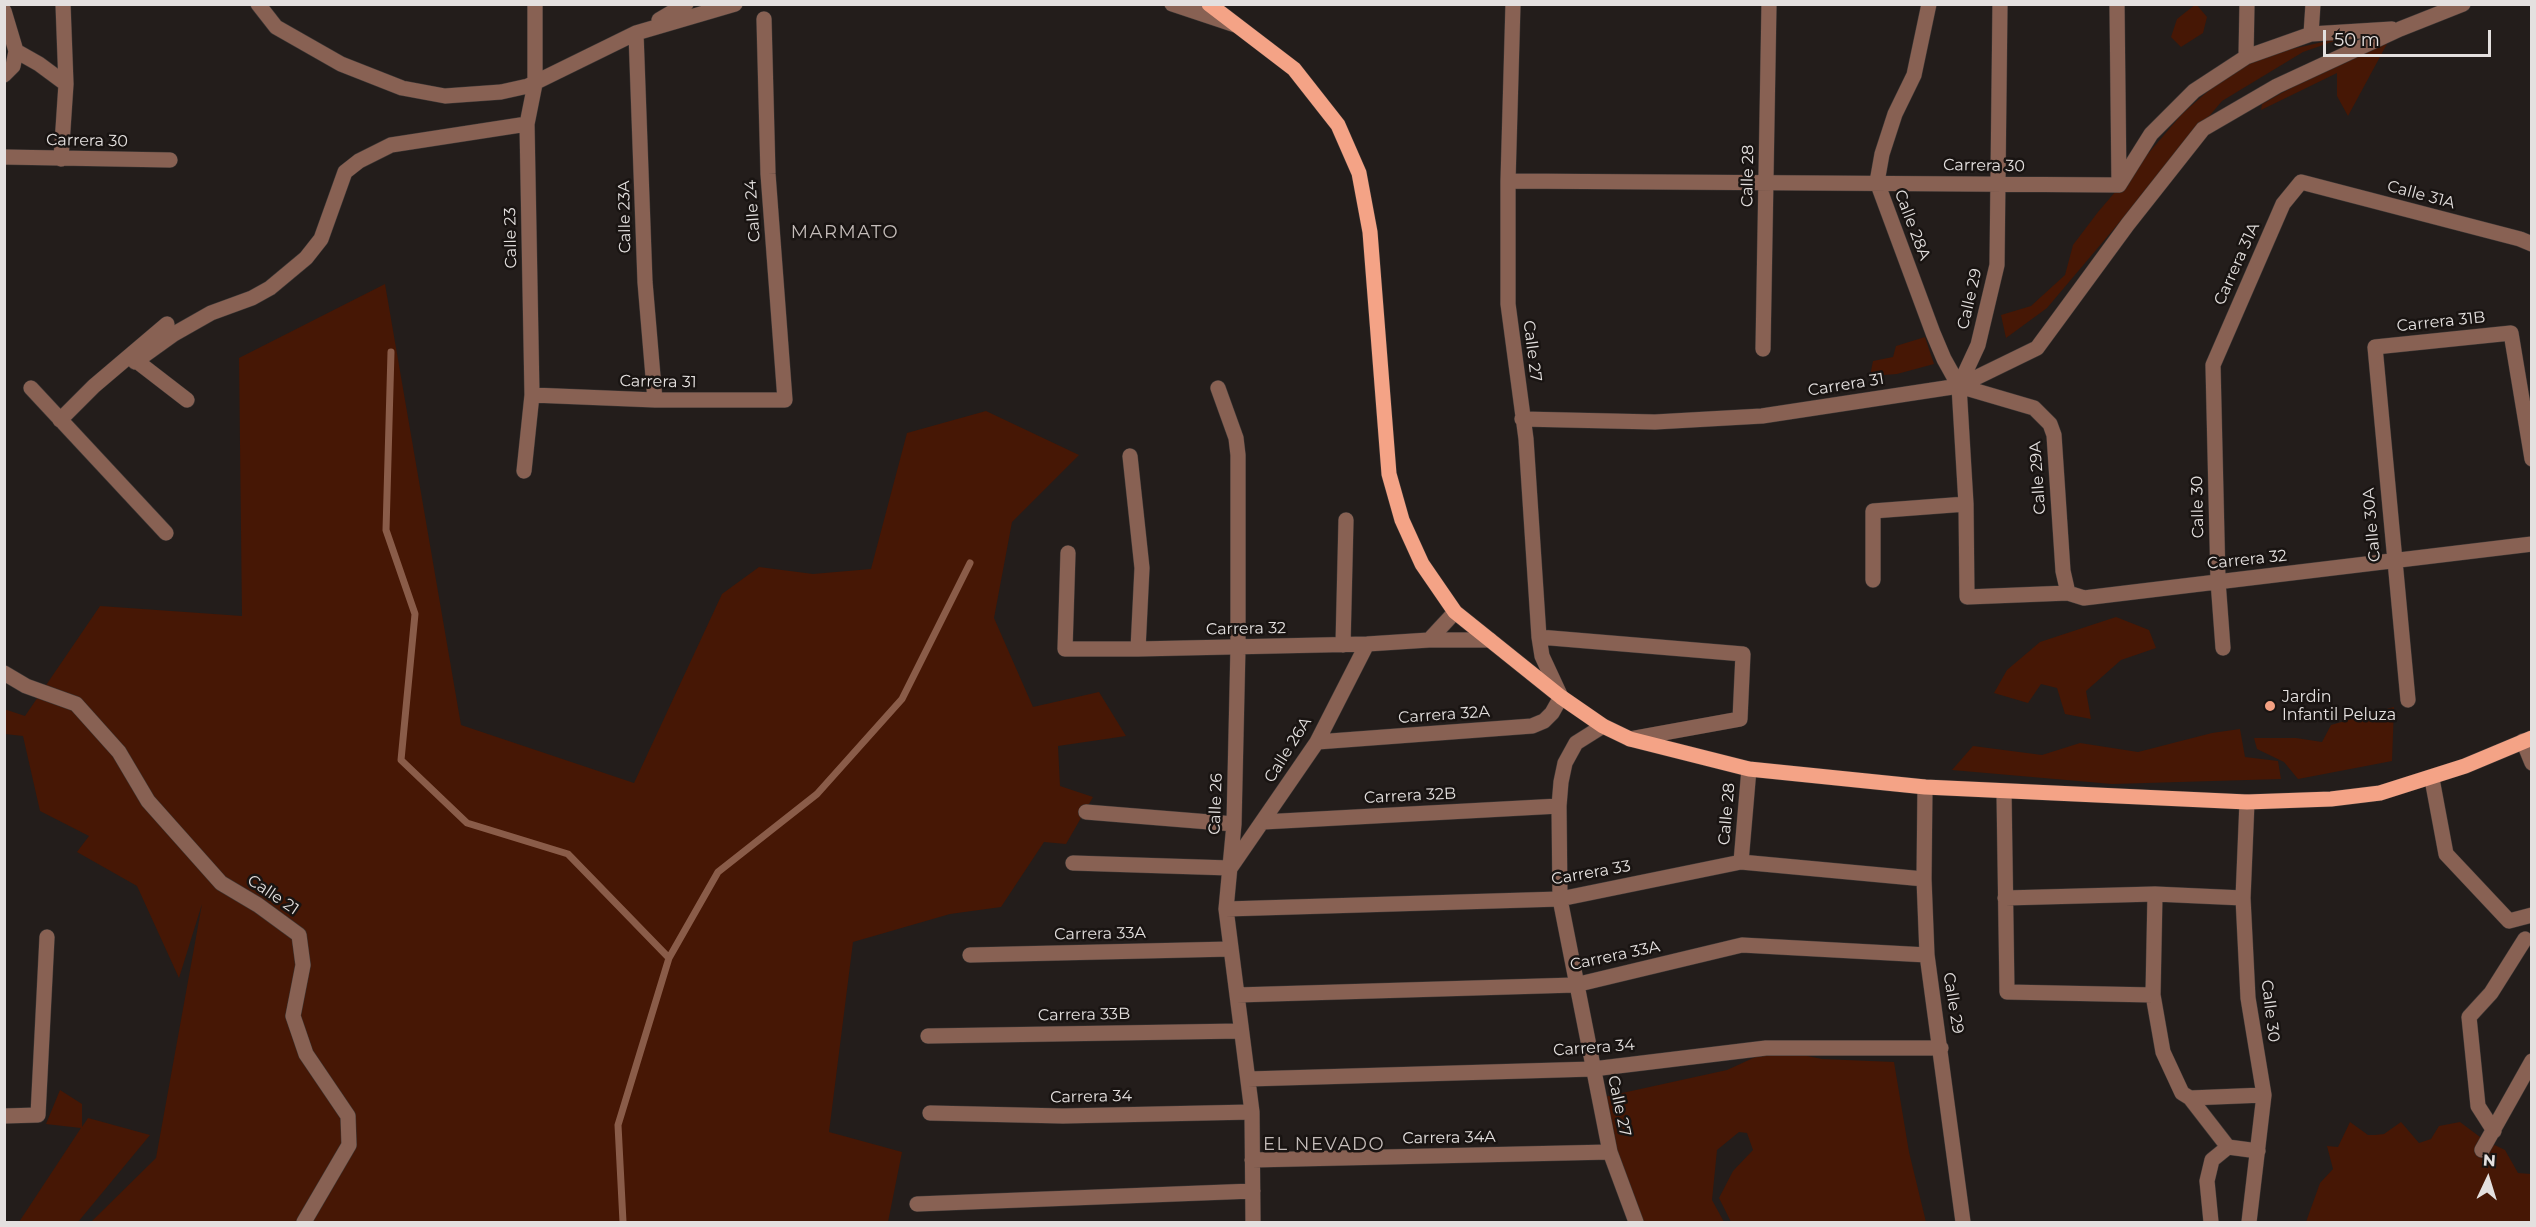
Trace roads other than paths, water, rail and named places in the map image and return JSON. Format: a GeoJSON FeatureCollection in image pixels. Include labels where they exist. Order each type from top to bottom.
{"type":"FeatureCollection","features":[{"type":"Feature","properties":{"kind":"main road"},"geometry":{"type":"LineString","coordinates":[[1209,4],[1294,69],[1338,125],[1359,173],[1370,232],[1389,474],[1402,520],[1422,564],[1455,612],[1561,697],[1603,726],[1630,739],[1749,769],[1925,787],[2247,802],[2331,799],[2380,793],[2432,779],[2527,739]]}},
{"type":"Feature","properties":{"kind":"street"},"geometry":{"type":"LineString","coordinates":[[61,159],[66,84],[63,4]]}},
{"type":"Feature","properties":{"kind":"street"},"geometry":{"type":"LineString","coordinates":[[258,4],[276,27],[341,64],[402,88],[445,96],[501,92],[535,84],[636,33],[686,4]]}},
{"type":"Feature","properties":{"kind":"street"},"geometry":{"type":"LineString","coordinates":[[519,4],[535,5]]}},
{"type":"Feature","properties":{"kind":"street"},"geometry":{"type":"LineString","coordinates":[[636,33],[735,4]]}},
{"type":"Feature","properties":{"kind":"street"},"geometry":{"type":"LineString","coordinates":[[1172,4],[1236,26]]}},
{"type":"Feature","properties":{"kind":"street","name":"Calle 27"},"geometry":{"type":"LineString","coordinates":[[1514,4],[1508,181],[1508,304],[1526,439],[1539,636],[1542,656],[1561,697]]}},
{"type":"Feature","properties":{"kind":"street","name":"Calle 28"},"geometry":{"type":"LineString","coordinates":[[1763,349],[1769,4]]}},
{"type":"Feature","properties":{"kind":"street","name":"Calle 28A"},"geometry":{"type":"LineString","coordinates":[[1929,4],[1914,75],[1895,114],[1882,154],[1877,182],[1933,333],[1959,386]]}},
{"type":"Feature","properties":{"kind":"street","name":"Calle 29"},"geometry":{"type":"LineString","coordinates":[[1967,597],[1966,504],[1959,386],[1978,345],[1997,265],[2000,4]]}},
{"type":"Feature","properties":{"kind":"street"},"geometry":{"type":"LineString","coordinates":[[2117,4],[2119,185]]}},
{"type":"Feature","properties":{"kind":"street"},"geometry":{"type":"LineString","coordinates":[[2246,57],[2247,4]]}},
{"type":"Feature","properties":{"kind":"street"},"geometry":{"type":"LineString","coordinates":[[2311,34],[2313,4]]}},
{"type":"Feature","properties":{"kind":"street","name":"Carrera 31"},"geometry":{"type":"LineString","coordinates":[[1522,420],[1655,422],[1762,416],[1959,386],[2037,348],[2203,129],[2277,86],[2400,29],[2463,4]]}},
{"type":"Feature","properties":{"kind":"street","name":"Calle 23"},"geometry":{"type":"LineString","coordinates":[[525,471],[532,396],[527,124],[535,84],[535,5]]}},
{"type":"Feature","properties":{"kind":"street"},"geometry":{"type":"LineString","coordinates":[[4,11],[16,51],[13,66],[4,75]]}},
{"type":"Feature","properties":{"kind":"street","name":"Calle 24"},"geometry":{"type":"LineString","coordinates":[[764,19],[768,174],[784,400]]}},
{"type":"Feature","properties":{"kind":"street"},"geometry":{"type":"LineString","coordinates":[[2119,185],[2151,134],[2194,90],[2246,57],[2311,34],[2400,29]]}},
{"type":"Feature","properties":{"kind":"street","name":"Calle 23A"},"geometry":{"type":"LineString","coordinates":[[636,33],[645,282],[655,400]]}},
{"type":"Feature","properties":{"kind":"street"},"geometry":{"type":"LineString","coordinates":[[16,51],[39,64],[66,84]]}},
{"type":"Feature","properties":{"kind":"street"},"geometry":{"type":"LineString","coordinates":[[132,358],[211,313],[252,298],[270,288],[306,258],[321,239],[345,172],[359,161],[391,145],[527,124]]}},
{"type":"Feature","properties":{"kind":"street","name":"Carrera 30"},"geometry":{"type":"LineString","coordinates":[[4,157],[170,160]]}},
{"type":"Feature","properties":{"kind":"street","name":"Carrera 30"},"geometry":{"type":"LineString","coordinates":[[1508,181],[2119,185]]}},
{"type":"Feature","properties":{"kind":"street","name":"Calle 31A"},"geometry":{"type":"LineString","coordinates":[[2301,182],[2532,244]]}},
{"type":"Feature","properties":{"kind":"street","name":"Carrera 31A"},"geometry":{"type":"LineString","coordinates":[[2212,364],[2283,204],[2301,182]]}},
{"type":"Feature","properties":{"kind":"street"},"geometry":{"type":"LineString","coordinates":[[60,420],[132,358],[167,324]]}},
{"type":"Feature","properties":{"kind":"street","name":"Carrera 31B"},"geometry":{"type":"LineString","coordinates":[[2375,347],[2511,333],[2532,459]]}},
{"type":"Feature","properties":{"kind":"street","name":"Calle 30A"},"geometry":{"type":"LineString","coordinates":[[2375,347],[2393,562],[2408,700]]}},
{"type":"Feature","properties":{"kind":"street"},"geometry":{"type":"LineString","coordinates":[[132,358],[187,400]]}},
{"type":"Feature","properties":{"kind":"street","name":"Calle 30"},"geometry":{"type":"LineString","coordinates":[[2212,364],[2218,581],[2223,648]]}},
{"type":"Feature","properties":{"kind":"street","name":"Calle 29A"},"geometry":{"type":"LineString","coordinates":[[1959,386],[2034,408],[2050,424],[2054,435],[2063,571],[2068,593]]}},
{"type":"Feature","properties":{"kind":"street"},"geometry":{"type":"LineString","coordinates":[[31,388],[166,533]]}},
{"type":"Feature","properties":{"kind":"street","name":"Calle 26"},"geometry":{"type":"LineString","coordinates":[[1218,388],[1236,438],[1238,455],[1239,646],[1234,824],[1226,909],[1252,1112],[1253,1222]]}},
{"type":"Feature","properties":{"kind":"street","name":"Carrera 31"},"geometry":{"type":"LineString","coordinates":[[532,396],[655,400],[784,400]]}},
{"type":"Feature","properties":{"kind":"street"},"geometry":{"type":"LineString","coordinates":[[1130,456],[1142,568],[1138,649]]}},
{"type":"Feature","properties":{"kind":"street"},"geometry":{"type":"LineString","coordinates":[[1873,580],[1873,511],[1966,504]]}},
{"type":"Feature","properties":{"kind":"street"},"geometry":{"type":"LineString","coordinates":[[1343,645],[1346,520]]}},
{"type":"Feature","properties":{"kind":"street","name":"Carrera 32"},"geometry":{"type":"LineString","coordinates":[[1967,597],[2068,593],[2084,598],[2532,544]]}},
{"type":"Feature","properties":{"kind":"street","name":"Carrera 32"},"geometry":{"type":"LineString","coordinates":[[1068,553],[1065,649],[1343,645],[1429,640],[1490,640]]}},
{"type":"Feature","properties":{"kind":"street"},"geometry":{"type":"LineString","coordinates":[[1429,640],[1455,612]]}},
{"type":"Feature","properties":{"kind":"street"},"geometry":{"type":"LineString","coordinates":[[1539,636],[1743,654],[1740,719],[1630,739]]}},
{"type":"Feature","properties":{"kind":"street","name":"Calle 26A"},"geometry":{"type":"LineString","coordinates":[[1230,868],[1317,742],[1366,644]]}},
{"type":"Feature","properties":{"kind":"street","name":"Calle 21"},"geometry":{"type":"LineString","coordinates":[[4,673],[26,686],[76,704],[119,752],[148,801],[221,883],[258,905],[299,935],[303,965],[293,1016],[306,1054],[348,1116],[349,1145],[304,1222]]}},
{"type":"Feature","properties":{"kind":"street","name":"Carrera 32A"},"geometry":{"type":"LineString","coordinates":[[1317,742],[1532,726],[1544,721],[1552,713],[1561,697]]}},
{"type":"Feature","properties":{"kind":"street","name":"Calle 27"},"geometry":{"type":"LineString","coordinates":[[1603,726],[1576,743],[1570,751],[1561,782],[1560,899],[1575,985],[1610,1152],[1636,1222]]}},
{"type":"Feature","properties":{"kind":"street"},"geometry":{"type":"LineString","coordinates":[[2527,739],[2532,763]]}},
{"type":"Feature","properties":{"kind":"street","name":"Calle 28"},"geometry":{"type":"LineString","coordinates":[[1741,862],[1749,769]]}},
{"type":"Feature","properties":{"kind":"street"},"geometry":{"type":"LineString","coordinates":[[2432,779],[2446,854],[2509,921],[2532,915]]}},
{"type":"Feature","properties":{"kind":"street","name":"Calle 29"},"geometry":{"type":"LineString","coordinates":[[1925,787],[1924,879],[1927,955],[1963,1222]]}},
{"type":"Feature","properties":{"kind":"street"},"geometry":{"type":"LineString","coordinates":[[2004,792],[2007,992],[2153,995]]}},
{"type":"Feature","properties":{"kind":"street","name":"Calle 30"},"geometry":{"type":"LineString","coordinates":[[2247,802],[2244,898],[2248,998],[2264,1095],[2249,1222]]}},
{"type":"Feature","properties":{"kind":"street","name":"Carrera 32B"},"geometry":{"type":"LineString","coordinates":[[1263,822],[1559,806]]}},
{"type":"Feature","properties":{"kind":"street"},"geometry":{"type":"LineString","coordinates":[[1086,812],[1234,824]]}},
{"type":"Feature","properties":{"kind":"street","name":"Carrera 33"},"geometry":{"type":"LineString","coordinates":[[1226,909],[1560,899],[1741,862],[1924,879]]}},
{"type":"Feature","properties":{"kind":"street"},"geometry":{"type":"LineString","coordinates":[[1073,863],[1230,868]]}},
{"type":"Feature","properties":{"kind":"street"},"geometry":{"type":"LineString","coordinates":[[2005,898],[2155,894],[2244,898]]}},
{"type":"Feature","properties":{"kind":"street"},"geometry":{"type":"LineString","coordinates":[[2155,894],[2153,995],[2163,1052],[2182,1093],[2190,1098],[2228,1148]]}},
{"type":"Feature","properties":{"kind":"street"},"geometry":{"type":"LineString","coordinates":[[4,1116],[38,1115],[47,937]]}},
{"type":"Feature","properties":{"kind":"street"},"geometry":{"type":"LineString","coordinates":[[2494,1131],[2478,1106],[2469,1017],[2491,993],[2525,939]]}},
{"type":"Feature","properties":{"kind":"street","name":"Carrera 33A"},"geometry":{"type":"LineString","coordinates":[[1237,995],[1575,985],[1742,945],[1927,955]]}},
{"type":"Feature","properties":{"kind":"street","name":"Carrera 33A"},"geometry":{"type":"LineString","coordinates":[[970,956],[1231,949]]}},
{"type":"Feature","properties":{"kind":"street","name":"Carrera 33B"},"geometry":{"type":"LineString","coordinates":[[928,1036],[1241,1030]]}},
{"type":"Feature","properties":{"kind":"street","name":"Carrera 34"},"geometry":{"type":"LineString","coordinates":[[1248,1078],[1593,1069],[1766,1048],[1941,1048]]}},
{"type":"Feature","properties":{"kind":"street"},"geometry":{"type":"LineString","coordinates":[[2482,1149],[2532,1060]]}},
{"type":"Feature","properties":{"kind":"street"},"geometry":{"type":"LineString","coordinates":[[2190,1098],[2264,1095]]}},
{"type":"Feature","properties":{"kind":"street","name":"Carrera 34"},"geometry":{"type":"LineString","coordinates":[[930,1113],[1063,1116],[1252,1112]]}},
{"type":"Feature","properties":{"kind":"street"},"geometry":{"type":"LineString","coordinates":[[2211,1222],[2207,1182],[2208,1169],[2212,1160],[2228,1148],[2258,1151]]}},
{"type":"Feature","properties":{"kind":"street","name":"Carrera 34A"},"geometry":{"type":"LineString","coordinates":[[1252,1160],[1610,1152]]}},
{"type":"Feature","properties":{"kind":"street"},"geometry":{"type":"LineString","coordinates":[[917,1204],[1252,1191]]}},
{"type":"Feature","properties":{"kind":"waterway"},"geometry":{"type":"LineString","coordinates":[[391,352],[386,530],[415,614],[401,760],[467,823],[568,854],[669,958],[618,1125],[623,1222]]}},
{"type":"Feature","properties":{"kind":"waterway"},"geometry":{"type":"LineString","coordinates":[[669,958],[718,872],[817,794],[902,699],[970,563]]}},
{"type":"Feature","properties":{"kind":"place","name":"Jardin Infantil Peluza"},"geometry":{"type":"Point","coordinates":[2270,706]}},
{"type":"Feature","properties":{"kind":"district","name":"MARMATO"},"geometry":{"type":"Point","coordinates":[845,233]}},
{"type":"Feature","properties":{"kind":"district","name":"EL NEVADO"},"geometry":{"type":"Point","coordinates":[1324,1145]}}]}
